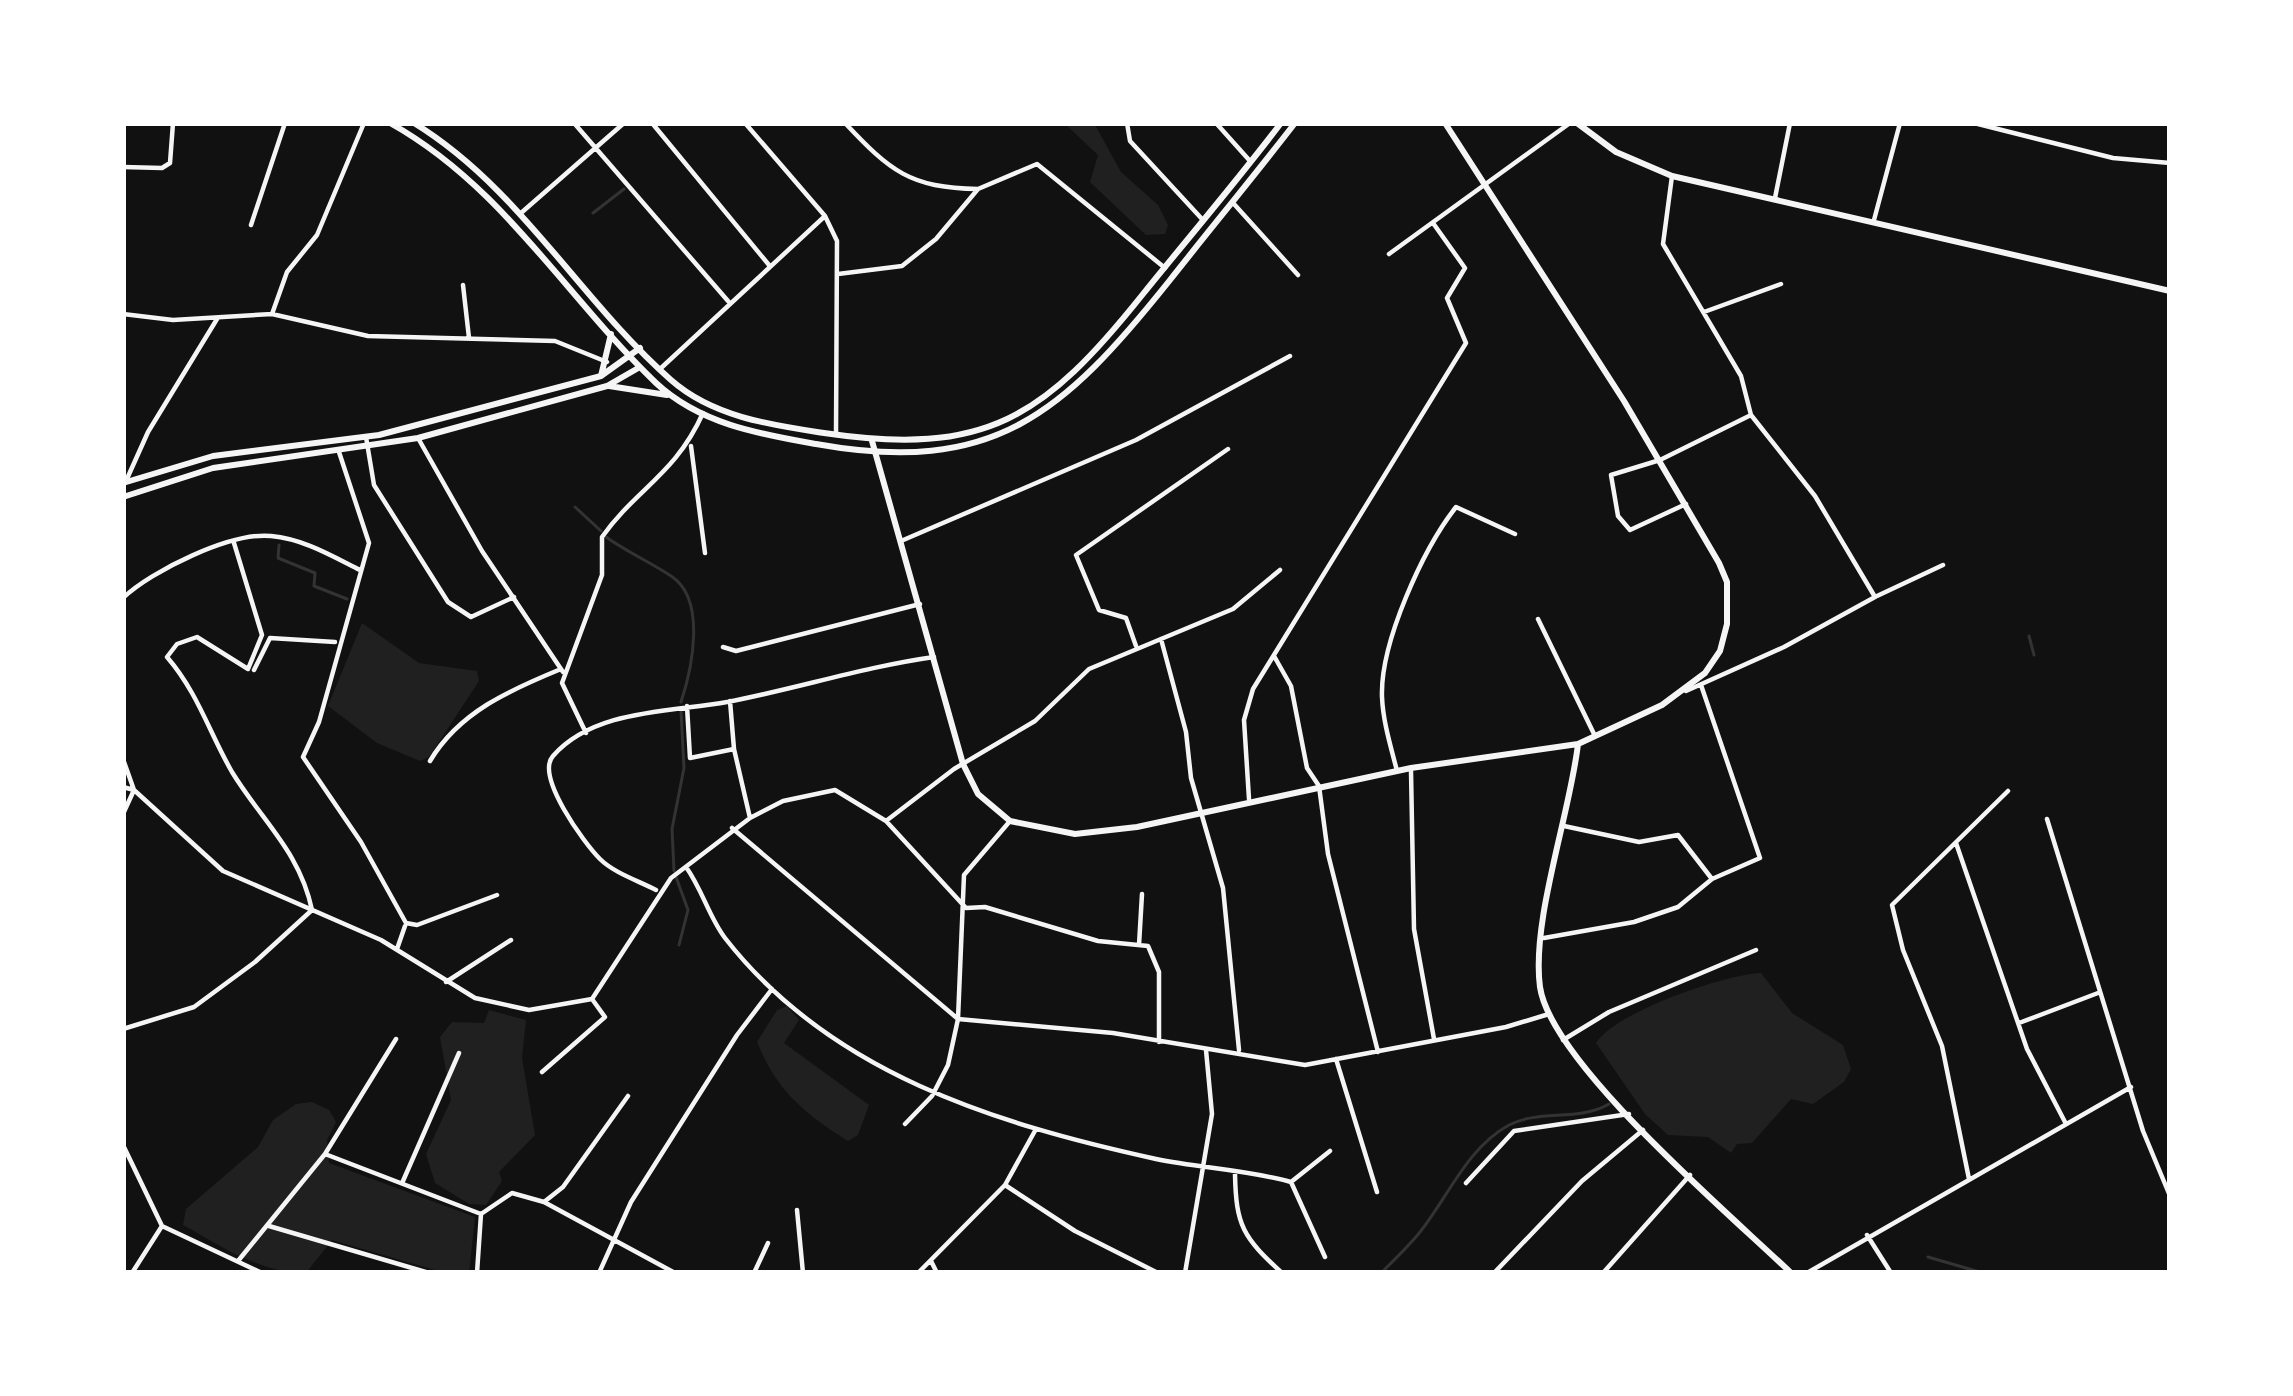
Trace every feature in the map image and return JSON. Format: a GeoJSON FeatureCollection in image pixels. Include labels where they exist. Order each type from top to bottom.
{"type":"FeatureCollection","features":[{"type":"Feature","properties":{"kind":"main road"},"geometry":{"type":"LineString","coordinates":[[390,123],[434,148],[485,190],[670,395],[761,434],[874,455],[962,448],[1015,427],[1063,398],[1104,360],[1294,123]]}},
{"type":"Feature","properties":{"kind":"main road"},"geometry":{"type":"LineString","coordinates":[[414,123],[478,168],[650,359],[692,395],[725,412],[872,441],[957,437],[1027,409],[1084,367],[1281,123]]}},
{"type":"Feature","properties":{"kind":"main road"},"geometry":{"type":"LineString","coordinates":[[872,441],[963,764],[978,794],[1010,821],[1075,834],[1204,813],[1249,799],[1411,768],[1579,744],[1686,691],[1720,651],[1729,606],[1719,563],[1660,460],[1445,123]]}},
{"type":"Feature","properties":{"kind":"main road"},"geometry":{"type":"LineString","coordinates":[[1574,123],[1616,152],[1672,176],[2170,291]]}},
{"type":"Feature","properties":{"kind":"main road"},"geometry":{"type":"LineString","coordinates":[[601,376],[611,334]]}},
{"type":"Feature","properties":{"kind":"main road"},"geometry":{"type":"LineString","coordinates":[[125,483],[213,456],[366,437],[601,376],[640,348]]}},
{"type":"Feature","properties":{"kind":"main road"},"geometry":{"type":"LineString","coordinates":[[123,497],[213,468],[418,438],[607,386],[650,359]]}},
{"type":"Feature","properties":{"kind":"main road"},"geometry":{"type":"LineString","coordinates":[[607,386],[670,395]]}},
{"type":"Feature","properties":{"kind":"main road"},"geometry":{"type":"LineString","coordinates":[[1579,744],[1544,938],[1540,987],[1549,1014],[1563,1040],[1643,1130],[1791,1273]]}},
{"type":"Feature","properties":{"kind":"street"},"geometry":{"type":"LineString","coordinates":[[123,167],[162,168],[170,163],[173,123]]}},
{"type":"Feature","properties":{"kind":"street"},"geometry":{"type":"LineString","coordinates":[[251,225],[286,123]]}},
{"type":"Feature","properties":{"kind":"street"},"geometry":{"type":"LineString","coordinates":[[272,314],[287,272],[317,235],[364,123]]}},
{"type":"Feature","properties":{"kind":"street"},"geometry":{"type":"LineString","coordinates":[[574,123],[728,302]]}},
{"type":"Feature","properties":{"kind":"street"},"geometry":{"type":"LineString","coordinates":[[520,213],[625,123]]}},
{"type":"Feature","properties":{"kind":"street"},"geometry":{"type":"LineString","coordinates":[[652,123],[769,266]]}},
{"type":"Feature","properties":{"kind":"street"},"geometry":{"type":"LineString","coordinates":[[845,123],[896,173],[949,188],[978,189],[1036,164],[1165,268]]}},
{"type":"Feature","properties":{"kind":"street"},"geometry":{"type":"LineString","coordinates":[[1127,123],[1130,141],[1202,219]]}},
{"type":"Feature","properties":{"kind":"street"},"geometry":{"type":"LineString","coordinates":[[1216,123],[1250,161]]}},
{"type":"Feature","properties":{"kind":"street"},"geometry":{"type":"LineString","coordinates":[[1389,254],[1574,123]]}},
{"type":"Feature","properties":{"kind":"street"},"geometry":{"type":"LineString","coordinates":[[1775,198],[1790,123]]}},
{"type":"Feature","properties":{"kind":"street"},"geometry":{"type":"LineString","coordinates":[[1874,220],[1900,123]]}},
{"type":"Feature","properties":{"kind":"street"},"geometry":{"type":"LineString","coordinates":[[1974,123],[2114,158],[2170,164]]}},
{"type":"Feature","properties":{"kind":"street"},"geometry":{"type":"LineString","coordinates":[[748,124],[826,216],[837,241],[836,435]]}},
{"type":"Feature","properties":{"kind":"street"},"geometry":{"type":"LineString","coordinates":[[1672,176],[1663,244],[1741,376],[1751,415],[1814,496],[1875,596]]}},
{"type":"Feature","properties":{"kind":"street"},"geometry":{"type":"LineString","coordinates":[[838,274],[902,266],[936,239],[978,189]]}},
{"type":"Feature","properties":{"kind":"street"},"geometry":{"type":"LineString","coordinates":[[1232,202],[1298,275]]}},
{"type":"Feature","properties":{"kind":"street"},"geometry":{"type":"LineString","coordinates":[[660,369],[826,216]]}},
{"type":"Feature","properties":{"kind":"street"},"geometry":{"type":"LineString","coordinates":[[1249,799],[1244,720],[1253,689],[1325,566],[1355,526],[1409,429],[1466,344],[1447,298],[1465,268],[1433,223]]}},
{"type":"Feature","properties":{"kind":"street"},"geometry":{"type":"LineString","coordinates":[[1704,312],[1780,284]]}},
{"type":"Feature","properties":{"kind":"street"},"geometry":{"type":"LineString","coordinates":[[463,285],[469,338]]}},
{"type":"Feature","properties":{"kind":"street"},"geometry":{"type":"LineString","coordinates":[[123,314],[173,320],[272,314],[362,336],[555,341],[576,345],[607,362]]}},
{"type":"Feature","properties":{"kind":"street"},"geometry":{"type":"LineString","coordinates":[[125,483],[148,432],[218,316]]}},
{"type":"Feature","properties":{"kind":"street"},"geometry":{"type":"LineString","coordinates":[[901,541],[1136,440],[1290,356]]}},
{"type":"Feature","properties":{"kind":"street"},"geometry":{"type":"LineString","coordinates":[[430,761],[441,743],[477,710],[562,671],[588,623],[602,575],[602,537],[691,443],[703,413]]}},
{"type":"Feature","properties":{"kind":"street"},"geometry":{"type":"LineString","coordinates":[[1686,504],[1630,530],[1623,525],[1611,475],[1660,460],[1751,415]]}},
{"type":"Feature","properties":{"kind":"street"},"geometry":{"type":"LineString","coordinates":[[366,437],[374,485],[448,602],[471,617],[514,597]]}},
{"type":"Feature","properties":{"kind":"street"},"geometry":{"type":"LineString","coordinates":[[418,438],[562,671],[565,693],[586,733]]}},
{"type":"Feature","properties":{"kind":"street"},"geometry":{"type":"LineString","coordinates":[[691,443],[705,553]]}},
{"type":"Feature","properties":{"kind":"street"},"geometry":{"type":"LineString","coordinates":[[1136,646],[1126,619],[1099,610],[1076,555],[1155,504],[1214,454],[1228,449]]}},
{"type":"Feature","properties":{"kind":"street"},"geometry":{"type":"LineString","coordinates":[[339,452],[369,543],[319,722],[303,758],[361,842],[406,923],[397,949]]}},
{"type":"Feature","properties":{"kind":"street"},"geometry":{"type":"LineString","coordinates":[[1397,771],[1382,696],[1384,669],[1440,527],[1456,507],[1515,534]]}},
{"type":"Feature","properties":{"kind":"street"},"geometry":{"type":"LineString","coordinates":[[123,598],[149,577],[235,543],[270,536],[310,545],[360,570]]}},
{"type":"Feature","properties":{"kind":"street"},"geometry":{"type":"LineString","coordinates":[[235,543],[262,635],[248,669],[197,637],[177,644],[167,658],[192,686],[231,770],[297,860],[312,910]]}},
{"type":"Feature","properties":{"kind":"street"},"geometry":{"type":"LineString","coordinates":[[1686,691],[1784,647],[1942,565]]}},
{"type":"Feature","properties":{"kind":"street"},"geometry":{"type":"LineString","coordinates":[[886,821],[963,764],[1035,721],[1089,669],[1233,609],[1280,570]]}},
{"type":"Feature","properties":{"kind":"street"},"geometry":{"type":"LineString","coordinates":[[723,647],[736,651],[920,604]]}},
{"type":"Feature","properties":{"kind":"street"},"geometry":{"type":"LineString","coordinates":[[1538,619],[1595,736]]}},
{"type":"Feature","properties":{"kind":"street"},"geometry":{"type":"LineString","coordinates":[[254,670],[270,638],[338,642]]}},
{"type":"Feature","properties":{"kind":"street"},"geometry":{"type":"LineString","coordinates":[[1161,638],[1186,731],[1191,778],[1223,888],[1239,1050]]}},
{"type":"Feature","properties":{"kind":"street"},"geometry":{"type":"LineString","coordinates":[[1274,656],[1291,686],[1307,768],[1319,786],[1328,854],[1378,1052]]}},
{"type":"Feature","properties":{"kind":"street"},"geometry":{"type":"LineString","coordinates":[[658,891],[602,862],[565,815],[549,760],[586,733],[634,715],[730,701],[819,677],[934,657]]}},
{"type":"Feature","properties":{"kind":"street"},"geometry":{"type":"LineString","coordinates":[[1544,938],[1634,922],[1694,898],[1712,879],[1760,858],[1701,685]]}},
{"type":"Feature","properties":{"kind":"street"},"geometry":{"type":"LineString","coordinates":[[730,701],[734,749],[751,818]]}},
{"type":"Feature","properties":{"kind":"street"},"geometry":{"type":"LineString","coordinates":[[687,706],[690,758],[734,749]]}},
{"type":"Feature","properties":{"kind":"street"},"geometry":{"type":"LineString","coordinates":[[123,759],[134,790],[123,814]]}},
{"type":"Feature","properties":{"kind":"street"},"geometry":{"type":"LineString","coordinates":[[1411,768],[1414,929],[1434,1039]]}},
{"type":"Feature","properties":{"kind":"street"},"geometry":{"type":"LineString","coordinates":[[123,787],[134,790],[223,872],[397,949],[446,982],[514,1009],[592,998]]}},
{"type":"Feature","properties":{"kind":"street"},"geometry":{"type":"LineString","coordinates":[[592,998],[658,891],[686,867],[732,828],[783,801],[835,790],[886,821],[938,885],[966,908],[985,907],[1098,941],[1148,946],[1159,972],[1159,1042]]}},
{"type":"Feature","properties":{"kind":"street"},"geometry":{"type":"LineString","coordinates":[[1970,1179],[1942,1046],[1896,933],[1892,905],[2008,791]]}},
{"type":"Feature","properties":{"kind":"street"},"geometry":{"type":"LineString","coordinates":[[2047,819],[2099,993],[2170,1196]]}},
{"type":"Feature","properties":{"kind":"street"},"geometry":{"type":"LineString","coordinates":[[905,1124],[932,1096],[948,1066],[958,1019],[964,875],[1010,821]]}},
{"type":"Feature","properties":{"kind":"street"},"geometry":{"type":"LineString","coordinates":[[1564,826],[1640,842],[1678,835],[1712,879]]}},
{"type":"Feature","properties":{"kind":"street"},"geometry":{"type":"LineString","coordinates":[[732,828],[958,1019],[1206,1050],[1239,1050],[1288,1064],[1378,1052],[1549,1014]]}},
{"type":"Feature","properties":{"kind":"street"},"geometry":{"type":"LineString","coordinates":[[1956,842],[2019,1023],[2065,1122]]}},
{"type":"Feature","properties":{"kind":"street"},"geometry":{"type":"LineString","coordinates":[[686,867],[718,928],[772,989],[837,1039],[932,1096],[1036,1129],[1291,1182],[1330,1151]]}},
{"type":"Feature","properties":{"kind":"street"},"geometry":{"type":"LineString","coordinates":[[1139,945],[1142,894]]}},
{"type":"Feature","properties":{"kind":"street"},"geometry":{"type":"LineString","coordinates":[[406,923],[417,925],[496,895]]}},
{"type":"Feature","properties":{"kind":"street"},"geometry":{"type":"LineString","coordinates":[[123,1029],[194,1006],[255,962],[312,910]]}},
{"type":"Feature","properties":{"kind":"street"},"geometry":{"type":"LineString","coordinates":[[446,982],[511,940]]}},
{"type":"Feature","properties":{"kind":"street"},"geometry":{"type":"LineString","coordinates":[[1563,1040],[1609,1012],[1756,950]]}},
{"type":"Feature","properties":{"kind":"street"},"geometry":{"type":"LineString","coordinates":[[599,1273],[644,1182],[736,1035],[772,989]]}},
{"type":"Feature","properties":{"kind":"street"},"geometry":{"type":"LineString","coordinates":[[2019,1023],[2099,993]]}},
{"type":"Feature","properties":{"kind":"street"},"geometry":{"type":"LineString","coordinates":[[542,1072],[605,1017],[592,998]]}},
{"type":"Feature","properties":{"kind":"street"},"geometry":{"type":"LineString","coordinates":[[238,1262],[325,1154],[396,1040]]}},
{"type":"Feature","properties":{"kind":"street"},"geometry":{"type":"LineString","coordinates":[[1185,1273],[1212,1114],[1206,1050]]}},
{"type":"Feature","properties":{"kind":"street"},"geometry":{"type":"LineString","coordinates":[[404,1181],[459,1053]]}},
{"type":"Feature","properties":{"kind":"street"},"geometry":{"type":"LineString","coordinates":[[1336,1060],[1377,1192]]}},
{"type":"Feature","properties":{"kind":"street"},"geometry":{"type":"LineString","coordinates":[[1807,1273],[2131,1087]]}},
{"type":"Feature","properties":{"kind":"street"},"geometry":{"type":"LineString","coordinates":[[544,1202],[563,1187],[628,1096]]}},
{"type":"Feature","properties":{"kind":"street"},"geometry":{"type":"LineString","coordinates":[[1466,1183],[1514,1131],[1598,1123],[1629,1114]]}},
{"type":"Feature","properties":{"kind":"street"},"geometry":{"type":"LineString","coordinates":[[918,1273],[1005,1185],[1036,1129]]}},
{"type":"Feature","properties":{"kind":"street"},"geometry":{"type":"LineString","coordinates":[[1494,1273],[1582,1181],[1643,1130]]}},
{"type":"Feature","properties":{"kind":"street"},"geometry":{"type":"LineString","coordinates":[[123,1145],[162,1226],[262,1273]]}},
{"type":"Feature","properties":{"kind":"street"},"geometry":{"type":"LineString","coordinates":[[325,1154],[481,1214]]}},
{"type":"Feature","properties":{"kind":"street"},"geometry":{"type":"LineString","coordinates":[[1235,1174],[1236,1216],[1242,1231],[1282,1273]]}},
{"type":"Feature","properties":{"kind":"street"},"geometry":{"type":"LineString","coordinates":[[1604,1273],[1690,1175]]}},
{"type":"Feature","properties":{"kind":"street"},"geometry":{"type":"LineString","coordinates":[[1291,1182],[1325,1257]]}},
{"type":"Feature","properties":{"kind":"street"},"geometry":{"type":"LineString","coordinates":[[1005,1185],[1075,1231],[1158,1273]]}},
{"type":"Feature","properties":{"kind":"street"},"geometry":{"type":"LineString","coordinates":[[481,1214],[512,1193],[544,1202],[675,1273]]}},
{"type":"Feature","properties":{"kind":"street"},"geometry":{"type":"LineString","coordinates":[[797,1210],[803,1273]]}},
{"type":"Feature","properties":{"kind":"street"},"geometry":{"type":"LineString","coordinates":[[477,1273],[481,1214]]}},
{"type":"Feature","properties":{"kind":"street"},"geometry":{"type":"LineString","coordinates":[[132,1273],[162,1226]]}},
{"type":"Feature","properties":{"kind":"street"},"geometry":{"type":"LineString","coordinates":[[268,1226],[429,1273]]}},
{"type":"Feature","properties":{"kind":"street"},"geometry":{"type":"LineString","coordinates":[[1867,1235],[1892,1273]]}},
{"type":"Feature","properties":{"kind":"street"},"geometry":{"type":"LineString","coordinates":[[754,1273],[768,1243]]}},
{"type":"Feature","properties":{"kind":"street"},"geometry":{"type":"LineString","coordinates":[[931,1261],[937,1273]]}},
{"type":"Feature","properties":{"kind":"shaded area"},"geometry":{"type":"Polygon","coordinates":[[[1064,123],[1094,123],[1121,172],[1158,205],[1168,225],[1165,234],[1146,235],[1090,182],[1098,155],[1064,123]]]}},
{"type":"Feature","properties":{"kind":"shaded area"},"geometry":{"type":"Polygon","coordinates":[[[362,623],[419,663],[477,671],[479,681],[429,757],[420,761],[377,743],[328,706],[362,623]]]}},
{"type":"Feature","properties":{"kind":"shaded area"},"geometry":{"type":"Polygon","coordinates":[[[1761,973],[1792,1013],[1843,1045],[1851,1069],[1844,1082],[1813,1104],[1791,1099],[1752,1143],[1737,1144],[1731,1153],[1708,1137],[1668,1135],[1645,1114],[1596,1043],[1647,1007],[1723,980],[1761,973]]]}},
{"type":"Feature","properties":{"kind":"shaded area"},"geometry":{"type":"Polygon","coordinates":[[[787,1006],[799,1020],[784,1043],[869,1105],[858,1135],[848,1141],[794,1099],[773,1074],[757,1042],[777,1010],[787,1006]]]}},
{"type":"Feature","properties":{"kind":"shaded area"},"geometry":{"type":"Polygon","coordinates":[[[489,1010],[526,1020],[522,1058],[535,1135],[499,1172],[502,1181],[486,1205],[469,1204],[435,1183],[426,1154],[451,1100],[440,1037],[452,1022],[484,1023],[489,1010]]]}},
{"type":"Feature","properties":{"kind":"shaded area"},"geometry":{"type":"Polygon","coordinates":[[[312,1102],[329,1110],[336,1122],[327,1140],[329,1163],[475,1217],[469,1273],[445,1273],[332,1240],[306,1273],[289,1272],[242,1257],[183,1225],[186,1209],[258,1147],[273,1120],[296,1104],[312,1102]]]}},
{"type":"Feature","properties":{"kind":"waterway"},"geometry":{"type":"LineString","coordinates":[[593,213],[624,189]]}},
{"type":"Feature","properties":{"kind":"waterway"},"geometry":{"type":"LineString","coordinates":[[575,507],[601,531]]}},
{"type":"Feature","properties":{"kind":"waterway"},"geometry":{"type":"LineString","coordinates":[[606,537],[671,576],[689,601],[694,635],[681,702]]}},
{"type":"Feature","properties":{"kind":"waterway"},"geometry":{"type":"LineString","coordinates":[[279,545],[278,558],[315,573],[314,586],[347,599]]}},
{"type":"Feature","properties":{"kind":"waterway"},"geometry":{"type":"LineString","coordinates":[[2029,636],[2034,655]]}},
{"type":"Feature","properties":{"kind":"waterway"},"geometry":{"type":"LineString","coordinates":[[674,871],[672,829],[684,768],[681,711]]}},
{"type":"Feature","properties":{"kind":"waterway"},"geometry":{"type":"LineString","coordinates":[[676,877],[688,910],[679,945]]}},
{"type":"Feature","properties":{"kind":"waterway"},"geometry":{"type":"LineString","coordinates":[[1381,1273],[1420,1232],[1470,1160],[1494,1135],[1521,1120],[1585,1113],[1609,1104]]}},
{"type":"Feature","properties":{"kind":"waterway"},"geometry":{"type":"LineString","coordinates":[[1928,1257],[1983,1273]]}}]}
